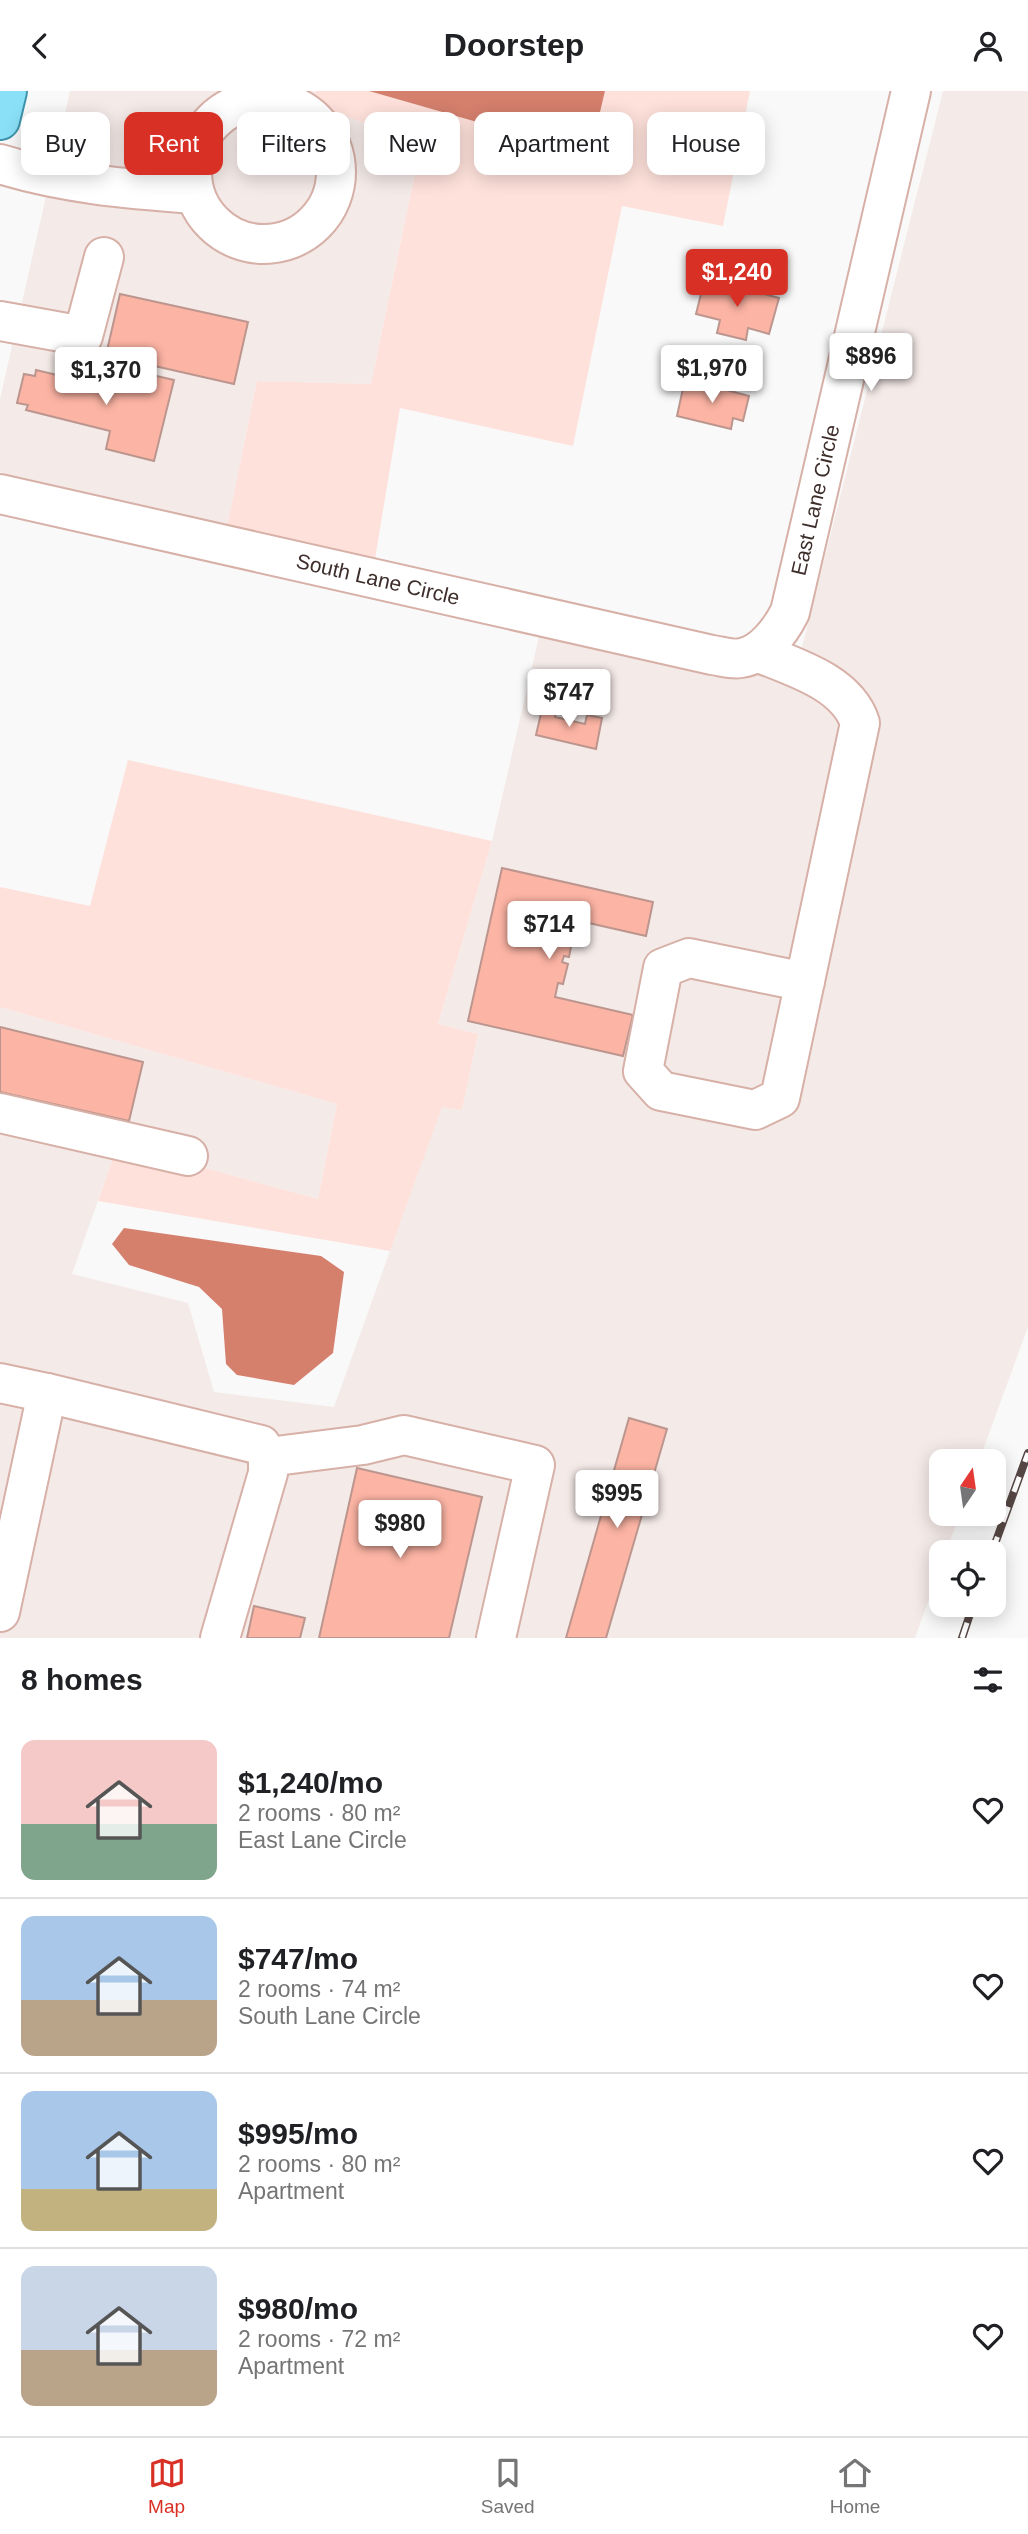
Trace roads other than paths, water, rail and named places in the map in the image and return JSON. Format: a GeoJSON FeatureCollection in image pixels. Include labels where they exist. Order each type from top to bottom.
{"type":"FeatureCollection","features":[{"type":"Feature","properties":{"kind":"main road"},"geometry":{"type":"LineString","coordinates":[[0,120],[7,91]]}},
{"type":"Feature","properties":{"kind":"street","name":"East Lane Circle"},"geometry":{"type":"LineString","coordinates":[[757,652],[782,629],[790,612],[911,91]]}},
{"type":"Feature","properties":{"kind":"street"},"geometry":{"type":"LineString","coordinates":[[230,100],[275,101],[299,109],[318,124],[331,144],[336,169],[334,191],[324,212],[308,229],[288,240],[265,244],[242,241],[221,230],[205,215],[194,194],[191,169],[196,145],[209,124],[230,100]]}},
{"type":"Feature","properties":{"kind":"street"},"geometry":{"type":"LineString","coordinates":[[0,164],[45,178],[104,187],[194,194]]}},
{"type":"Feature","properties":{"kind":"street"},"geometry":{"type":"LineString","coordinates":[[0,321],[83,336],[104,257]]}},
{"type":"Feature","properties":{"kind":"street","name":"South Lane Circle"},"geometry":{"type":"LineString","coordinates":[[0,494],[712,655],[741,659],[757,652]]}},
{"type":"Feature","properties":{"kind":"street"},"geometry":{"type":"LineString","coordinates":[[757,652],[811,675],[840,693],[857,712],[860,723],[805,982],[780,1098],[755,1110],[661,1091],[642,1071],[663,968],[690,958],[805,982]]}},
{"type":"Feature","properties":{"kind":"street"},"geometry":{"type":"LineString","coordinates":[[0,1113],[188,1156]]}},
{"type":"Feature","properties":{"kind":"street"},"geometry":{"type":"LineString","coordinates":[[0,1383],[261,1445],[268,1457],[268,1473],[220,1638]]}},
{"type":"Feature","properties":{"kind":"street"},"geometry":{"type":"LineString","coordinates":[[0,1612],[13,1489],[47,1393]]}},
{"type":"Feature","properties":{"kind":"street"},"geometry":{"type":"LineString","coordinates":[[268,1457],[363,1445],[404,1434],[535,1465],[496,1638]]}},
{"type":"Feature","properties":{"kind":"railway"},"geometry":{"type":"LineString","coordinates":[[996,1540],[1028,1453]]}},
{"type":"Feature","properties":{"kind":"railway"},"geometry":{"type":"LineString","coordinates":[[962,1638],[969,1617]]}}]}
